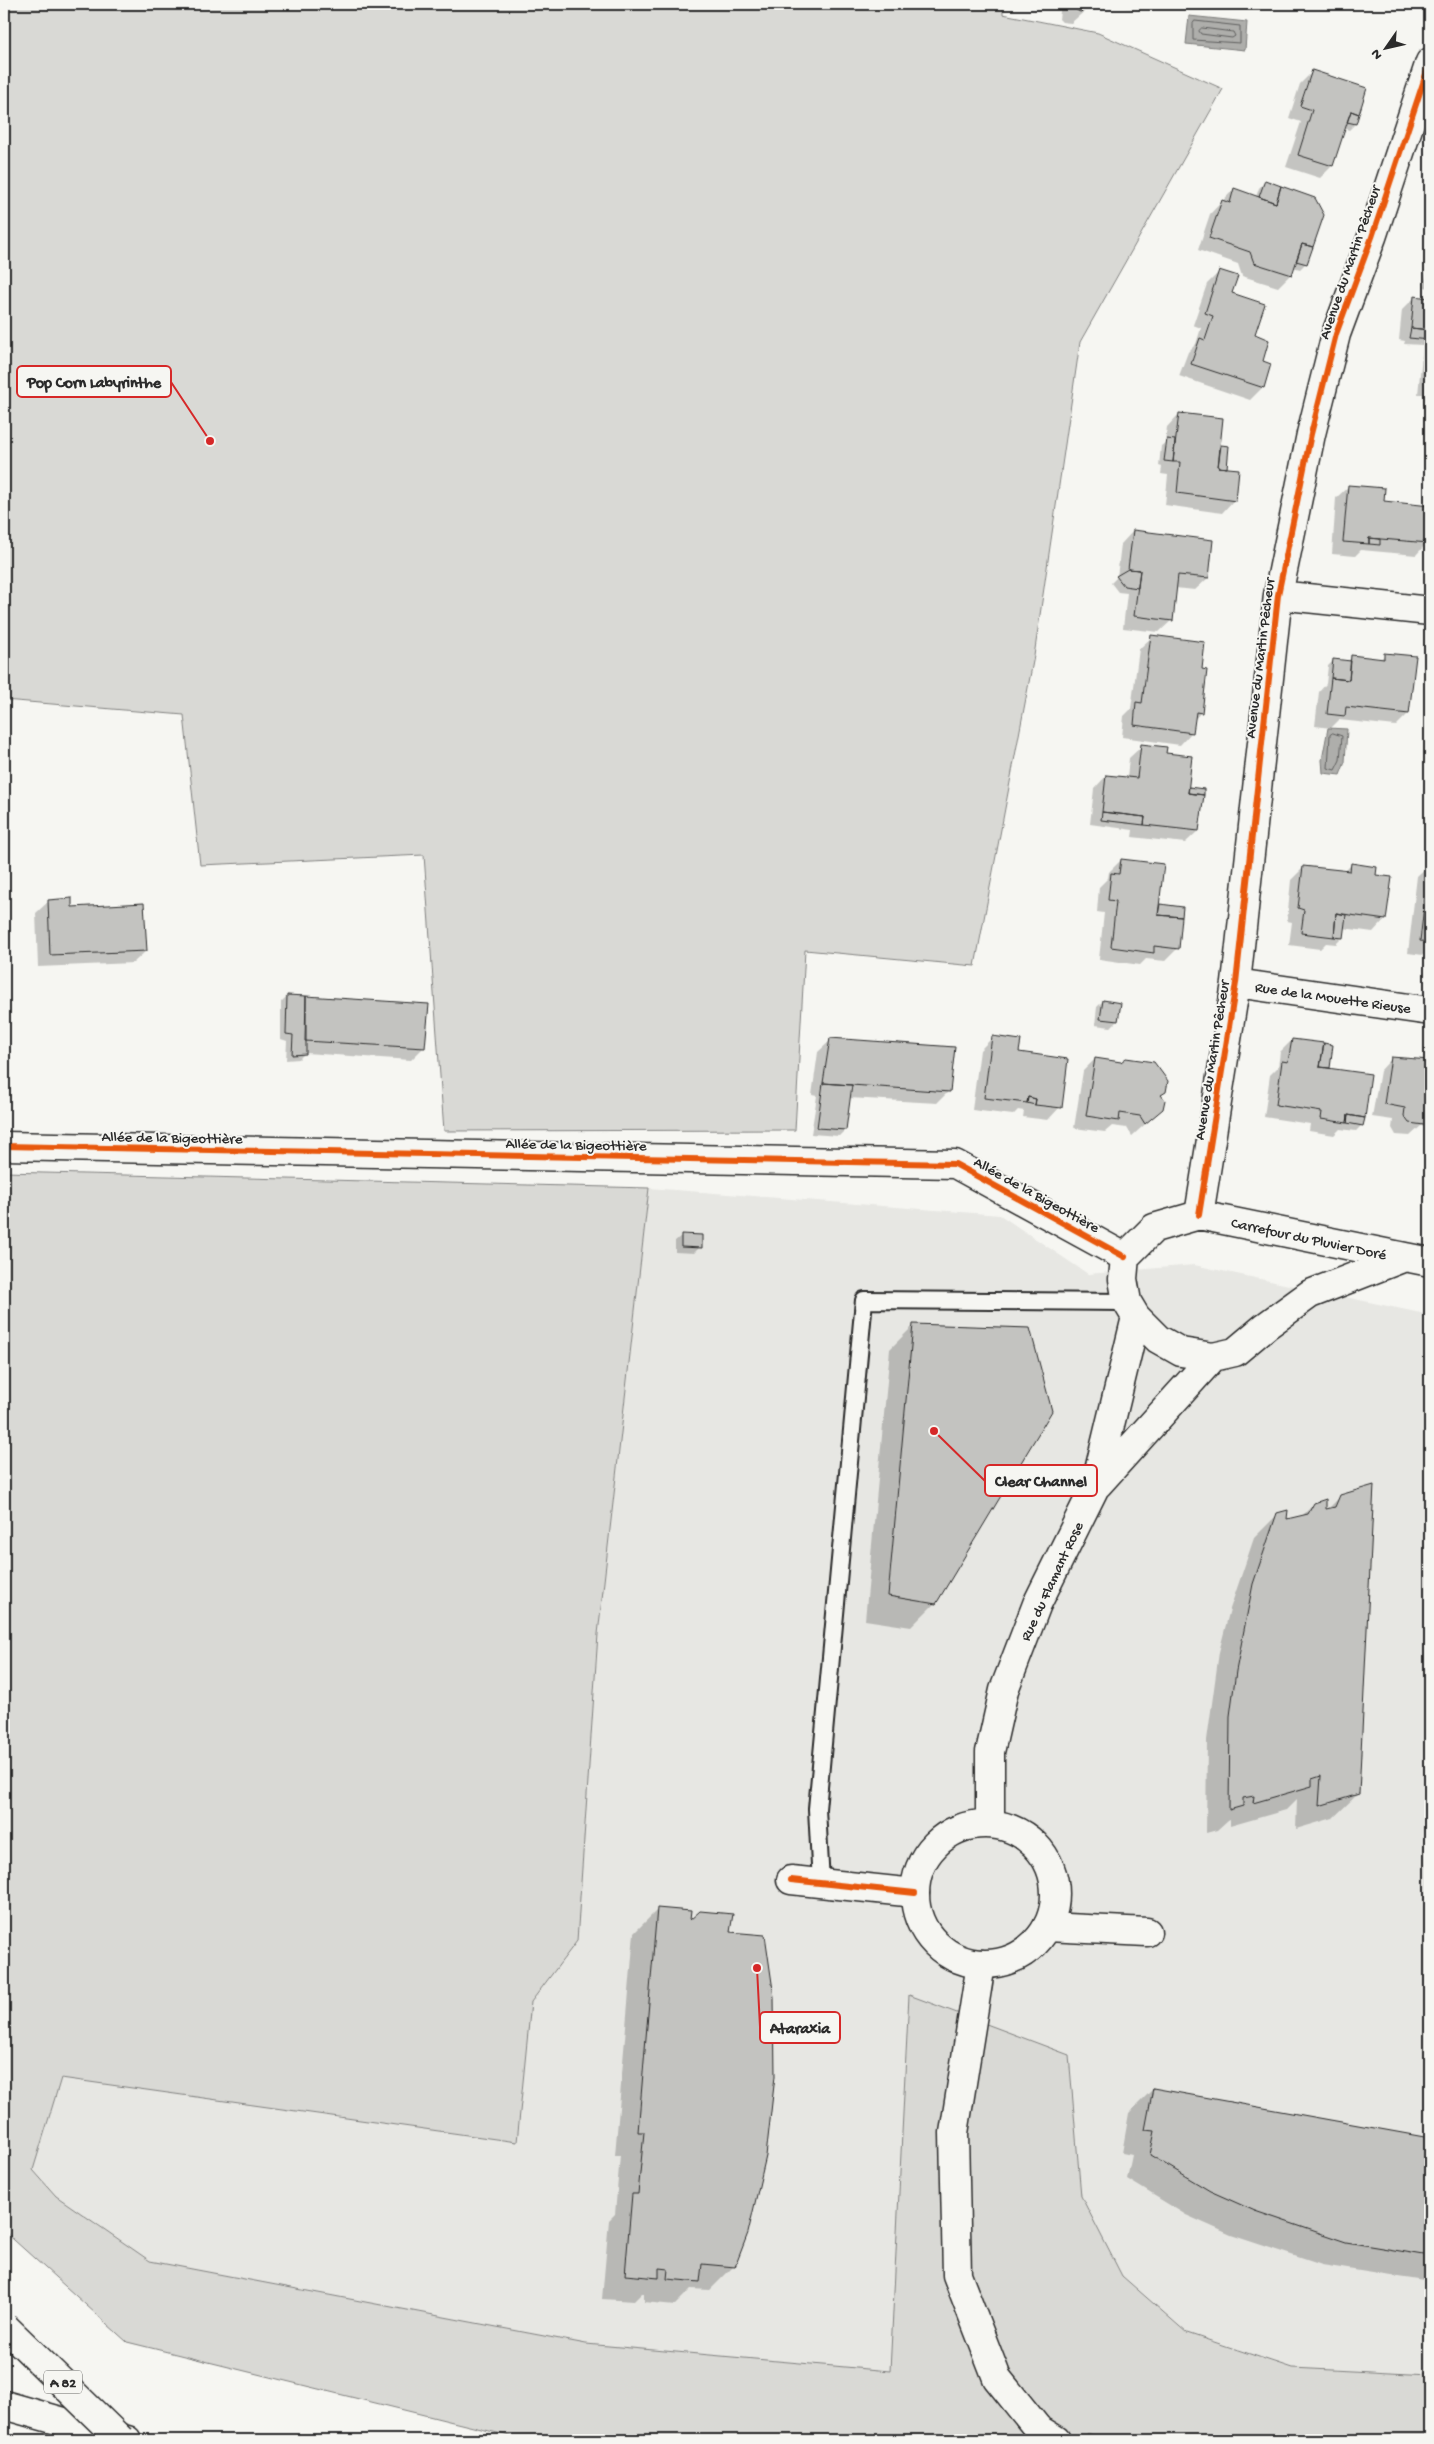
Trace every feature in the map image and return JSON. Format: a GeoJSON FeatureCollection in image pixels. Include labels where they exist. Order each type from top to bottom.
{"type":"FeatureCollection","features":[{"type":"Feature","properties":{"kind":"main road","name":"Avenue du Martin Pêcheur"},"geometry":{"type":"LineString","coordinates":[[1198,1215],[1236,983],[1278,595],[1311,434],[1336,334],[1372,237],[1430,62]]}},
{"type":"Feature","properties":{"kind":"main road"},"geometry":{"type":"LineString","coordinates":[[1278,595],[1430,611]]}},
{"type":"Feature","properties":{"kind":"main road","name":"Rue de la Mouette Rieuse"},"geometry":{"type":"LineString","coordinates":[[1236,983],[1430,1011]]}},
{"type":"Feature","properties":{"kind":"main road","name":"Allée de la Bigeottière"},"geometry":{"type":"LineString","coordinates":[[4,1146],[955,1164],[1125,1257]]}},
{"type":"Feature","properties":{"kind":"main road","name":"Carrefour du Pluvier Doré"},"geometry":{"type":"LineString","coordinates":[[1125,1257],[1154,1228],[1198,1215],[1418,1260]]}},
{"type":"Feature","properties":{"kind":"main road"},"geometry":{"type":"LineString","coordinates":[[1125,1257],[1123,1279],[1132,1310]]}},
{"type":"Feature","properties":{"kind":"main road","name":"Carrefour du Pluvier Doré"},"geometry":{"type":"LineString","coordinates":[[1132,1310],[1158,1339],[1181,1352],[1213,1357],[1235,1352],[1266,1326],[1310,1294],[1418,1260]]}},
{"type":"Feature","properties":{"kind":"main road","name":"Rue du Flamant Rose"},"geometry":{"type":"LineString","coordinates":[[990,1824],[990,1752],[1004,1690],[1037,1604],[1095,1486],[1132,1310]]}},
{"type":"Feature","properties":{"kind":"main road","name":"Rue du Flamant Rose"},"geometry":{"type":"LineString","coordinates":[[1095,1486],[1213,1357]]}},
{"type":"Feature","properties":{"kind":"main road"},"geometry":{"type":"LineString","coordinates":[[990,1824],[1012,1829],[1032,1842],[1046,1860],[1054,1881],[1054,1905],[1047,1927],[1036,1943],[1020,1955],[1001,1962],[981,1964],[960,1960],[942,1949],[927,1933],[918,1914],[915,1893],[919,1871],[930,1851],[946,1836],[967,1826],[990,1824]]}},
{"type":"Feature","properties":{"kind":"main road"},"geometry":{"type":"LineString","coordinates":[[791,1880],[915,1893]]}},
{"type":"Feature","properties":{"kind":"main road"},"geometry":{"type":"LineString","coordinates":[[1047,1927],[1147,1932]]}},
{"type":"Feature","properties":{"kind":"main road"},"geometry":{"type":"LineString","coordinates":[[981,1964],[954,2133],[957,2275],[998,2378],[1038,2429],[1056,2440]]}},
{"type":"Feature","properties":{"kind":"main road","name":"A 82"},"geometry":{"type":"LineString","coordinates":[[4,2326],[121,2440]]}},
{"type":"Feature","properties":{"kind":"main road"},"geometry":{"type":"LineString","coordinates":[[4,2405],[128,2440]]}},
{"type":"Feature","properties":{"kind":"lane"},"geometry":{"type":"LineString","coordinates":[[821,1883],[817,1809],[864,1300],[1132,1310]]}},
{"type":"Feature","properties":{"kind":"shaded area"},"geometry":{"type":"Polygon","coordinates":[[[4,4],[1003,4],[1003,14],[1098,33],[1223,89],[1080,342],[1034,656],[975,966],[805,950],[795,1130],[444,1131],[424,855],[200,865],[184,715],[4,700],[4,4]]]}},
{"type":"Feature","properties":{"kind":"shaded area"},"geometry":{"type":"Polygon","coordinates":[[[4,1172],[649,1188],[598,1634],[577,1941],[531,2002],[517,2142],[61,2078],[33,2170],[56,2196],[150,2261],[586,2344],[890,2371],[909,1995],[1069,2055],[1081,2196],[1122,2276],[1187,2333],[1292,2368],[1430,2375],[1430,2440],[1104,2440],[1088,2433],[1082,2440],[526,2440],[127,2342],[4,2231],[4,1172]]]}},
{"type":"Feature","properties":{"kind":"shaded area"},"geometry":{"type":"Polygon","coordinates":[[[649,1188],[1000,1215],[1088,1274],[1194,1265],[1430,1315],[1430,2375],[1292,2368],[1187,2333],[1122,2276],[1081,2196],[1069,2055],[909,1996],[891,2371],[586,2344],[150,2261],[56,2196],[33,2170],[61,2078],[517,2142],[531,2002],[577,1941],[598,1634],[649,1188]]]}},
{"type":"Feature","properties":{"kind":"water"},"geometry":{"type":"Polygon","coordinates":[[[1189,16],[1247,22],[1245,50],[1186,44],[1189,16]]]}},
{"type":"Feature","properties":{"kind":"water"},"geometry":{"type":"Polygon","coordinates":[[[1328,728],[1347,729],[1345,762],[1340,775],[1323,773],[1322,760],[1328,728]]]}},
{"type":"Feature","properties":{"kind":"building"},"geometry":{"type":"Polygon","coordinates":[[[1071,4],[1090,4],[1089,9],[1080,12],[1071,7],[1071,4]]]}},
{"type":"Feature","properties":{"kind":"building"},"geometry":{"type":"Polygon","coordinates":[[[1312,70],[1367,88],[1359,114],[1351,111],[1333,166],[1298,155],[1312,110],[1300,106],[1312,70]]]}},
{"type":"Feature","properties":{"kind":"building"},"geometry":{"type":"Polygon","coordinates":[[[1351,111],[1359,114],[1356,124],[1347,122],[1351,111]]]}},
{"type":"Feature","properties":{"kind":"building"},"geometry":{"type":"Polygon","coordinates":[[[1265,180],[1281,186],[1276,203],[1259,197],[1265,180]]]}},
{"type":"Feature","properties":{"kind":"building"},"geometry":{"type":"Polygon","coordinates":[[[1281,186],[1315,198],[1324,215],[1313,247],[1302,244],[1292,275],[1254,263],[1250,252],[1209,238],[1222,200],[1230,203],[1234,188],[1276,203],[1281,186]]]}},
{"type":"Feature","properties":{"kind":"building"},"geometry":{"type":"Polygon","coordinates":[[[1302,244],[1313,247],[1307,264],[1296,261],[1302,244]]]}},
{"type":"Feature","properties":{"kind":"building"},"geometry":{"type":"Polygon","coordinates":[[[1219,270],[1238,276],[1232,293],[1265,304],[1255,334],[1269,340],[1263,361],[1271,364],[1264,388],[1191,364],[1200,338],[1205,340],[1213,316],[1205,313],[1219,270]]]}},
{"type":"Feature","properties":{"kind":"building"},"geometry":{"type":"Polygon","coordinates":[[[1414,296],[1430,298],[1430,330],[1411,328],[1414,296]]]}},
{"type":"Feature","properties":{"kind":"building"},"geometry":{"type":"Polygon","coordinates":[[[1411,328],[1430,330],[1430,340],[1409,338],[1411,328]]]}},
{"type":"Feature","properties":{"kind":"building"},"geometry":{"type":"Polygon","coordinates":[[[1429,382],[1430,399],[1428,399],[1429,382]]]}},
{"type":"Feature","properties":{"kind":"building"},"geometry":{"type":"Polygon","coordinates":[[[1179,413],[1223,418],[1218,467],[1239,469],[1236,501],[1177,493],[1180,462],[1173,462],[1179,413]]]}},
{"type":"Feature","properties":{"kind":"building"},"geometry":{"type":"Polygon","coordinates":[[[1167,439],[1175,440],[1173,462],[1164,461],[1167,439]]]}},
{"type":"Feature","properties":{"kind":"building"},"geometry":{"type":"Polygon","coordinates":[[[1221,445],[1229,446],[1227,468],[1218,467],[1221,445]]]}},
{"type":"Feature","properties":{"kind":"building"},"geometry":{"type":"Polygon","coordinates":[[[1348,485],[1385,488],[1384,501],[1430,506],[1429,543],[1369,538],[1369,544],[1343,542],[1348,485]]]}},
{"type":"Feature","properties":{"kind":"building"},"geometry":{"type":"Polygon","coordinates":[[[1133,530],[1213,540],[1209,578],[1178,575],[1173,621],[1134,616],[1140,570],[1128,569],[1133,530]]]}},
{"type":"Feature","properties":{"kind":"building"},"geometry":{"type":"Polygon","coordinates":[[[1369,538],[1380,539],[1380,545],[1369,544],[1369,538]]]}},
{"type":"Feature","properties":{"kind":"building"},"geometry":{"type":"Polygon","coordinates":[[[1128,569],[1140,570],[1138,588],[1124,586],[1116,576],[1128,569]]]}},
{"type":"Feature","properties":{"kind":"building"},"geometry":{"type":"Polygon","coordinates":[[[1151,635],[1205,642],[1202,669],[1207,670],[1202,713],[1196,712],[1193,733],[1134,725],[1136,702],[1142,703],[1151,635]]]}},
{"type":"Feature","properties":{"kind":"building"},"geometry":{"type":"Polygon","coordinates":[[[1384,653],[1416,656],[1409,714],[1346,707],[1345,716],[1327,714],[1331,678],[1349,680],[1351,655],[1384,659],[1384,653]]]}},
{"type":"Feature","properties":{"kind":"building"},"geometry":{"type":"Polygon","coordinates":[[[1333,659],[1351,661],[1349,680],[1331,678],[1333,659]]]}},
{"type":"Feature","properties":{"kind":"building"},"geometry":{"type":"Polygon","coordinates":[[[1141,744],[1167,747],[1166,753],[1192,756],[1188,793],[1204,795],[1199,831],[1144,825],[1145,817],[1102,812],[1106,775],[1137,778],[1141,744]]]}},
{"type":"Feature","properties":{"kind":"building"},"geometry":{"type":"Polygon","coordinates":[[[1189,787],[1204,789],[1204,795],[1188,793],[1189,787]]]}},
{"type":"Feature","properties":{"kind":"building"},"geometry":{"type":"Polygon","coordinates":[[[1102,812],[1145,817],[1144,825],[1101,820],[1102,812]]]}},
{"type":"Feature","properties":{"kind":"building"},"geometry":{"type":"Polygon","coordinates":[[[1121,859],[1164,864],[1158,915],[1182,917],[1179,949],[1154,946],[1154,953],[1111,947],[1116,901],[1108,900],[1111,873],[1119,874],[1121,859]]]}},
{"type":"Feature","properties":{"kind":"building"},"geometry":{"type":"Polygon","coordinates":[[[1351,863],[1377,867],[1376,875],[1392,877],[1386,920],[1336,913],[1334,937],[1301,933],[1304,910],[1298,908],[1303,866],[1350,871],[1351,863]]]}},
{"type":"Feature","properties":{"kind":"building"},"geometry":{"type":"Polygon","coordinates":[[[1430,863],[1430,942],[1420,941],[1430,863]]]}},
{"type":"Feature","properties":{"kind":"building"},"geometry":{"type":"Polygon","coordinates":[[[72,898],[72,907],[144,903],[147,951],[50,955],[48,900],[72,898]]]}},
{"type":"Feature","properties":{"kind":"building"},"geometry":{"type":"Polygon","coordinates":[[[1160,904],[1183,907],[1182,917],[1158,915],[1160,904]]]}},
{"type":"Feature","properties":{"kind":"building"},"geometry":{"type":"Polygon","coordinates":[[[1336,913],[1346,915],[1343,938],[1334,937],[1336,913]]]}},
{"type":"Feature","properties":{"kind":"building"},"geometry":{"type":"Polygon","coordinates":[[[287,995],[306,996],[306,1054],[292,1055],[293,1035],[286,1034],[287,995]]]}},
{"type":"Feature","properties":{"kind":"building"},"geometry":{"type":"Polygon","coordinates":[[[306,996],[429,1004],[425,1048],[305,1041],[306,996]]]}},
{"type":"Feature","properties":{"kind":"building"},"geometry":{"type":"Polygon","coordinates":[[[1103,1000],[1121,1003],[1118,1021],[1100,1019],[1103,1000]]]}},
{"type":"Feature","properties":{"kind":"building"},"geometry":{"type":"Polygon","coordinates":[[[992,1036],[1021,1040],[1019,1052],[1068,1059],[1062,1108],[1035,1105],[1036,1099],[1028,1097],[1027,1103],[984,1098],[992,1036]]]}},
{"type":"Feature","properties":{"kind":"building"},"geometry":{"type":"Polygon","coordinates":[[[830,1038],[955,1047],[950,1092],[823,1083],[830,1038]]]}},
{"type":"Feature","properties":{"kind":"building"},"geometry":{"type":"Polygon","coordinates":[[[1292,1039],[1324,1043],[1320,1067],[1371,1074],[1365,1118],[1348,1115],[1347,1123],[1321,1119],[1322,1112],[1276,1105],[1282,1061],[1288,1062],[1292,1039]]]}},
{"type":"Feature","properties":{"kind":"building"},"geometry":{"type":"Polygon","coordinates":[[[1324,1043],[1333,1045],[1330,1068],[1320,1067],[1324,1043]]]}},
{"type":"Feature","properties":{"kind":"building"},"geometry":{"type":"Polygon","coordinates":[[[1391,1057],[1430,1060],[1430,1120],[1424,1125],[1409,1123],[1404,1116],[1405,1108],[1384,1104],[1391,1057]]]}},
{"type":"Feature","properties":{"kind":"building"},"geometry":{"type":"Polygon","coordinates":[[[1095,1058],[1121,1062],[1126,1058],[1154,1062],[1168,1081],[1166,1092],[1161,1095],[1165,1100],[1163,1109],[1145,1124],[1140,1116],[1120,1113],[1119,1121],[1086,1116],[1095,1058]]]}},
{"type":"Feature","properties":{"kind":"building"},"geometry":{"type":"Polygon","coordinates":[[[823,1083],[852,1085],[846,1130],[817,1128],[823,1083]]]}},
{"type":"Feature","properties":{"kind":"building"},"geometry":{"type":"Polygon","coordinates":[[[1028,1097],[1036,1099],[1035,1105],[1027,1103],[1028,1097]]]}},
{"type":"Feature","properties":{"kind":"building"},"geometry":{"type":"Polygon","coordinates":[[[1348,1115],[1365,1118],[1363,1126],[1347,1123],[1348,1115]]]}},
{"type":"Feature","properties":{"kind":"building"},"geometry":{"type":"Polygon","coordinates":[[[681,1234],[702,1235],[702,1248],[681,1247],[681,1234]]]}},
{"type":"Feature","properties":{"kind":"building"},"geometry":{"type":"Polygon","coordinates":[[[913,1324],[1030,1328],[1052,1411],[936,1604],[888,1596],[913,1324]]]}},
{"type":"Feature","properties":{"kind":"building"},"geometry":{"type":"Polygon","coordinates":[[[1374,1485],[1359,1794],[1319,1806],[1321,1776],[1312,1779],[1312,1786],[1253,1803],[1254,1796],[1243,1798],[1243,1806],[1229,1810],[1230,1716],[1236,1671],[1253,1584],[1277,1513],[1288,1510],[1287,1519],[1308,1514],[1314,1503],[1326,1499],[1326,1509],[1335,1507],[1340,1495],[1374,1485]]]}},
{"type":"Feature","properties":{"kind":"building"},"geometry":{"type":"Polygon","coordinates":[[[657,1908],[691,1911],[690,1920],[700,1911],[733,1914],[730,1932],[765,1935],[774,1997],[775,2076],[766,2156],[748,2233],[735,2267],[702,2264],[700,2282],[667,2279],[668,2269],[659,2268],[659,2278],[625,2275],[632,2194],[638,2194],[644,2132],[638,2132],[657,1908]]]}},
{"type":"Feature","properties":{"kind":"building"},"geometry":{"type":"Polygon","coordinates":[[[1153,2088],[1430,2138],[1430,2256],[1346,2242],[1255,2211],[1210,2191],[1150,2155],[1155,2131],[1145,2130],[1153,2088]]]}},
{"type":"Feature","properties":{"kind":"cycle path"},"geometry":{"type":"LineString","coordinates":[[1199,1215],[1236,983],[1278,595],[1311,434],[1336,334],[1372,237],[1430,62]]}},
{"type":"Feature","properties":{"kind":"cycle path"},"geometry":{"type":"LineString","coordinates":[[4,1146],[955,1164],[1125,1257]]}},
{"type":"Feature","properties":{"kind":"cycle path"},"geometry":{"type":"LineString","coordinates":[[791,1880],[915,1893]]}},
{"type":"Feature","properties":{"kind":"place","name":"Pop Corn Labyrinthe"},"geometry":{"type":"Point","coordinates":[210,441]}},
{"type":"Feature","properties":{"kind":"place","name":"Clear Channel"},"geometry":{"type":"Point","coordinates":[934,1431]}},
{"type":"Feature","properties":{"kind":"place","name":"Ataraxia"},"geometry":{"type":"Point","coordinates":[757,1968]}}]}
